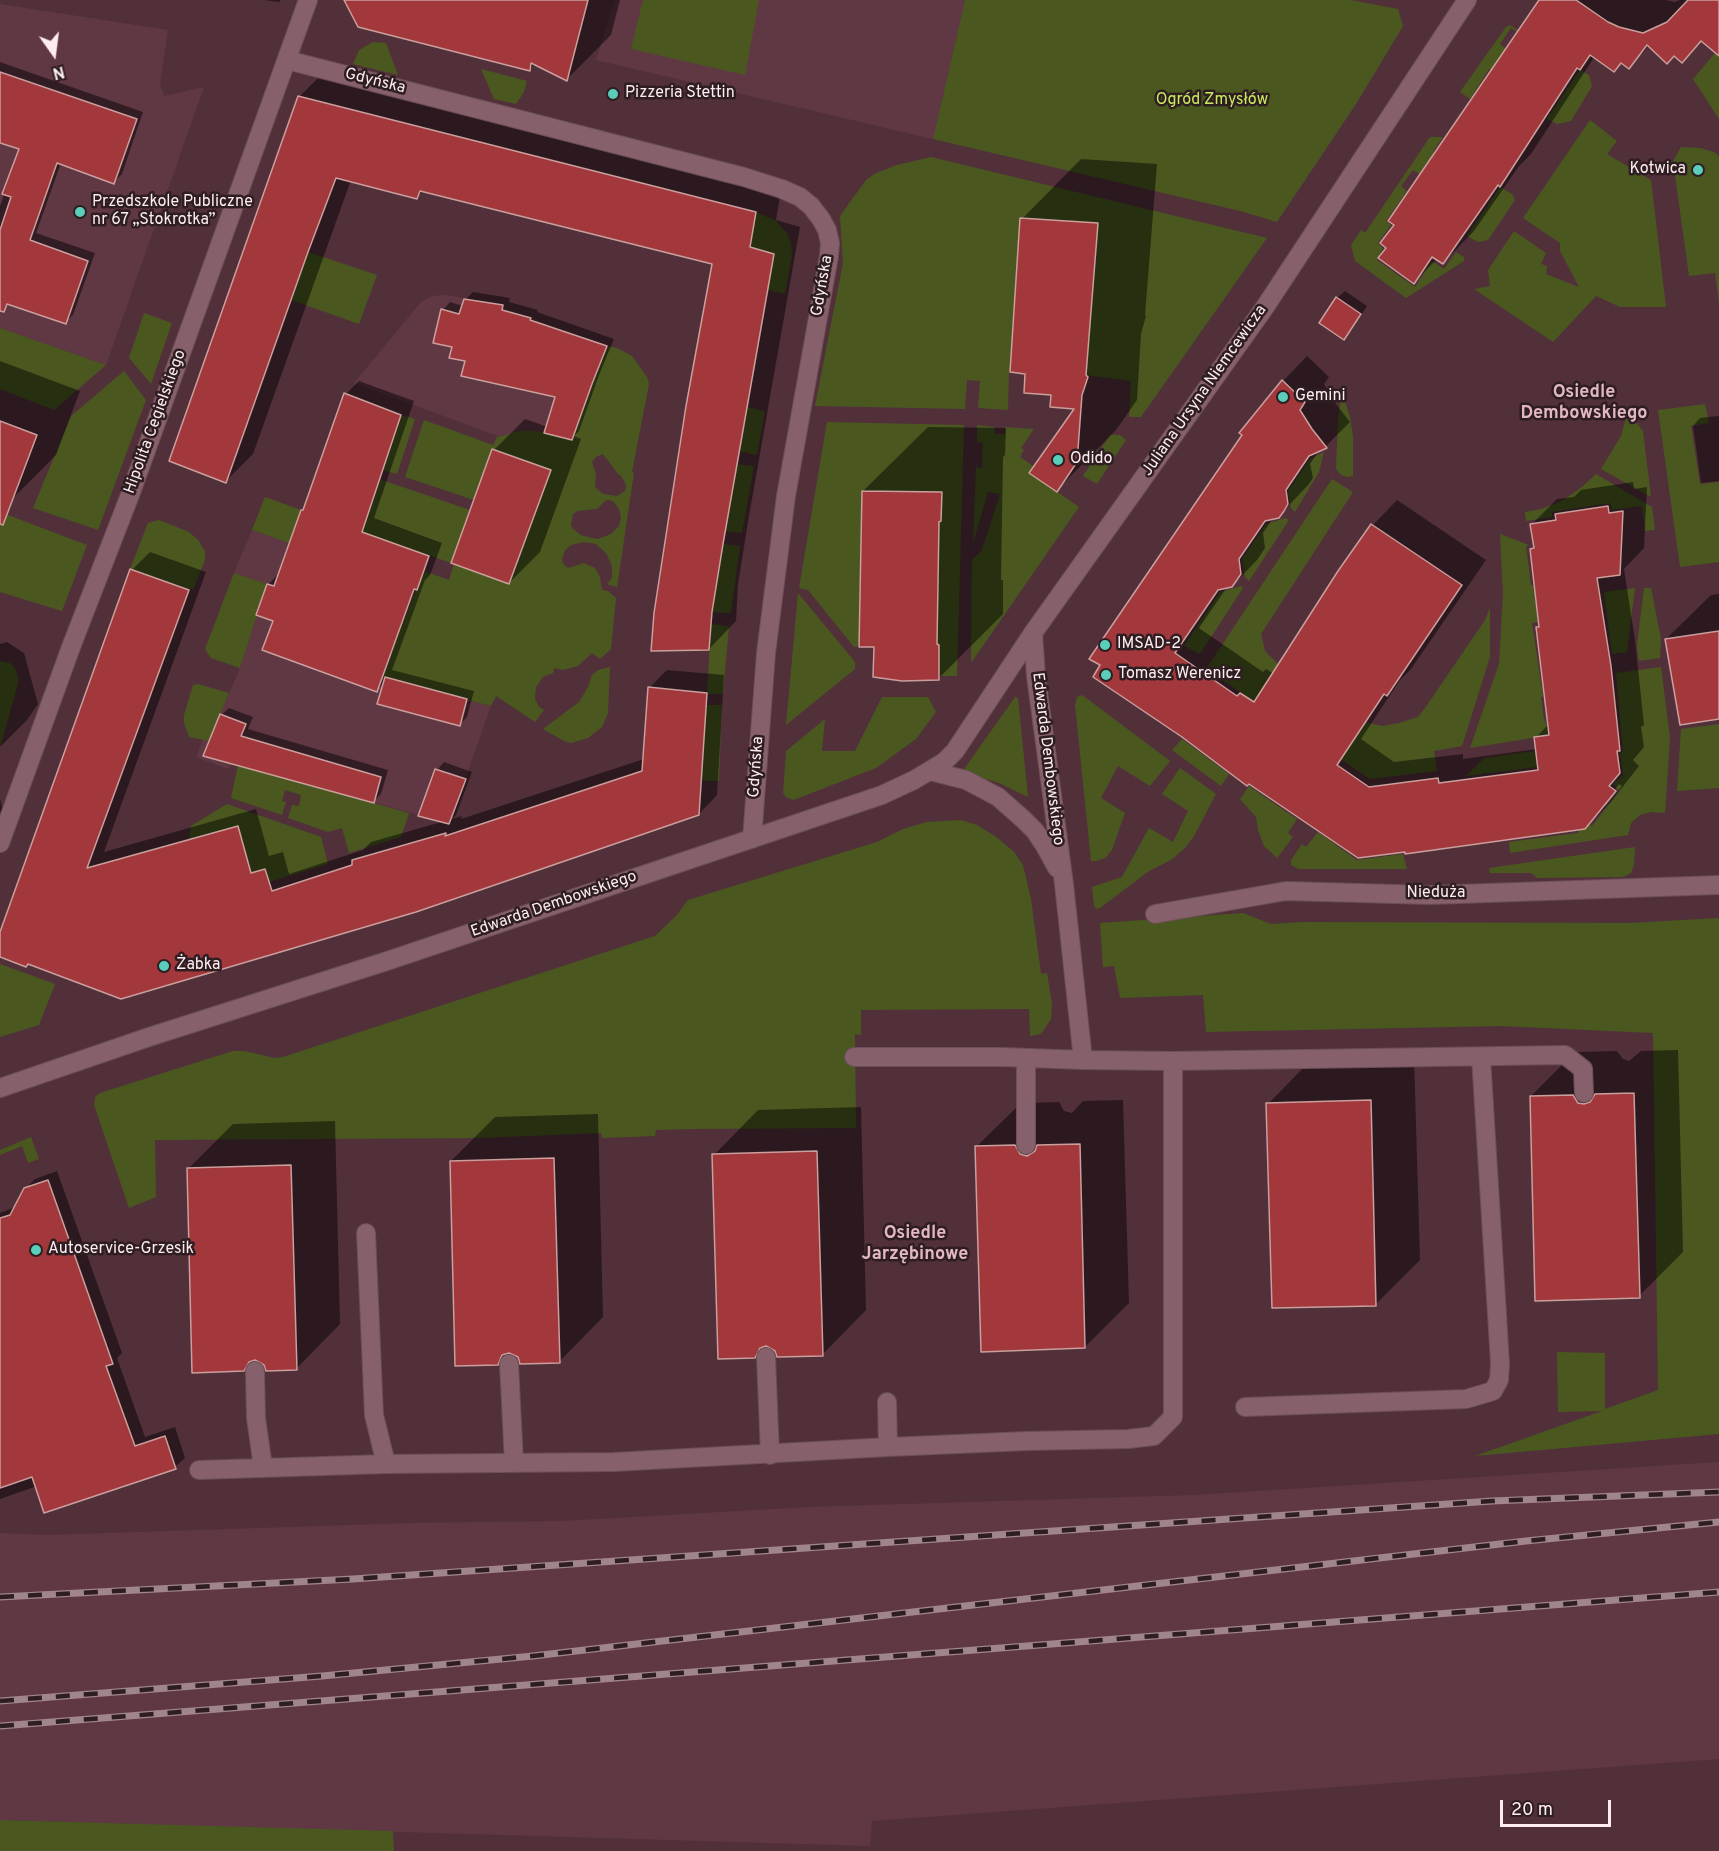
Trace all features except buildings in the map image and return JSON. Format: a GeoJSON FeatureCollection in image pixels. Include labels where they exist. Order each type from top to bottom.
{"type":"FeatureCollection","features":[{"type":"Feature","properties":{"kind":"street","name":"Hipolita Cegielskiego"},"geometry":{"type":"LineString","coordinates":[[0,843],[71,647],[130,495],[308,0]]}},
{"type":"Feature","properties":{"kind":"street","name":"Juliana Ursyna Niemcewicza"},"geometry":{"type":"LineString","coordinates":[[930,771],[955,751],[1033,633],[1264,307],[1467,0]]}},
{"type":"Feature","properties":{"kind":"street","name":"Gdyńska"},"geometry":{"type":"LineString","coordinates":[[287,60],[744,177],[800,197],[821,219],[830,243],[829,256],[786,496],[765,664],[752,839]]}},
{"type":"Feature","properties":{"kind":"street","name":"Edwarda Dembowskiego"},"geometry":{"type":"LineString","coordinates":[[1033,633],[1036,676],[1064,884],[1083,1060]]}},
{"type":"Feature","properties":{"kind":"street","name":"Edwarda Dembowskiego"},"geometry":{"type":"LineString","coordinates":[[0,1088],[149,1037],[387,962],[882,795],[930,771],[954,776],[983,788],[1010,807],[1045,846],[1064,884]]}},
{"type":"Feature","properties":{"kind":"street","name":"Nieduża"},"geometry":{"type":"LineString","coordinates":[[1155,914],[1286,891],[1431,895],[1719,885]]}},
{"type":"Feature","properties":{"kind":"street"},"geometry":{"type":"LineString","coordinates":[[854,1057],[1173,1061],[1565,1055],[1583,1069],[1584,1093]]}},
{"type":"Feature","properties":{"kind":"street"},"geometry":{"type":"LineString","coordinates":[[1245,1407],[1466,1399],[1492,1391],[1499,1380],[1500,1363],[1482,1057]]}},
{"type":"Feature","properties":{"kind":"street"},"geometry":{"type":"LineString","coordinates":[[1026,1058],[1026,1145]]}},
{"type":"Feature","properties":{"kind":"street"},"geometry":{"type":"LineString","coordinates":[[199,1470],[386,1464],[624,1462],[888,1447],[1128,1439],[1154,1436],[1173,1418],[1173,1061]]}},
{"type":"Feature","properties":{"kind":"street"},"geometry":{"type":"LineString","coordinates":[[366,1233],[374,1415],[386,1464]]}},
{"type":"Feature","properties":{"kind":"street"},"geometry":{"type":"LineString","coordinates":[[766,1357],[770,1455]]}},
{"type":"Feature","properties":{"kind":"street"},"geometry":{"type":"LineString","coordinates":[[509,1364],[514,1463]]}},
{"type":"Feature","properties":{"kind":"street"},"geometry":{"type":"LineString","coordinates":[[255,1371],[256,1418],[263,1467]]}},
{"type":"Feature","properties":{"kind":"street"},"geometry":{"type":"LineString","coordinates":[[887,1402],[888,1447]]}},
{"type":"Feature","properties":{"kind":"shaded area"},"geometry":{"type":"Polygon","coordinates":[[[615,0],[965,0],[933,139],[596,60],[615,0]]]}},
{"type":"Feature","properties":{"kind":"shaded area","name":"Przedszkole Publiczne nr 67 „Stokrotka”"},"geometry":{"type":"Polygon","coordinates":[[[0,4],[168,30],[160,84],[164,96],[204,87],[106,365],[0,328],[0,4]]]}},
{"type":"Feature","properties":{"kind":"shaded area"},"geometry":{"type":"Polygon","coordinates":[[[446,295],[503,305],[502,311],[529,317],[577,336],[559,382],[544,433],[535,431],[498,436],[354,383],[421,302],[432,296],[446,295]]]}},
{"type":"Feature","properties":{"kind":"shaded area"},"geometry":{"type":"Polygon","coordinates":[[[301,510],[429,556],[387,664],[377,676],[491,706],[455,808],[438,803],[416,814],[232,764],[228,769],[196,757],[203,739],[209,741],[240,668],[267,584],[234,573],[252,530],[289,543],[301,510]]]}},
{"type":"Feature","properties":{"kind":"shaded area"},"geometry":{"type":"Polygon","coordinates":[[[1719,1462],[1719,1759],[872,1821],[870,1846],[0,1820],[0,1533],[47,1535],[411,1523],[563,1521],[809,1507],[1194,1495],[1719,1462]]]}},
{"type":"Feature","properties":{"kind":"green space"},"geometry":{"type":"Polygon","coordinates":[[[643,0],[759,0],[745,75],[631,49],[643,0]]]}},
{"type":"Feature","properties":{"kind":"green space","name":"Ogród Zmysłów"},"geometry":{"type":"Polygon","coordinates":[[[965,0],[1351,0],[1398,9],[1403,26],[1356,104],[1277,222],[1240,211],[933,139],[965,0]]]}},
{"type":"Feature","properties":{"kind":"green space"},"geometry":{"type":"Polygon","coordinates":[[[1510,25],[1518,30],[1517,32],[1511,28],[1500,44],[1510,52],[1495,73],[1489,69],[1470,99],[1460,92],[1506,27],[1510,25]]]}},
{"type":"Feature","properties":{"kind":"green space"},"geometry":{"type":"Polygon","coordinates":[[[373,42],[386,43],[398,75],[353,64],[359,50],[373,42]]]}},
{"type":"Feature","properties":{"kind":"green space"},"geometry":{"type":"Polygon","coordinates":[[[1715,53],[1719,57],[1719,119],[1693,79],[1715,53]]]}},
{"type":"Feature","properties":{"kind":"green space"},"geometry":{"type":"Polygon","coordinates":[[[481,69],[527,81],[524,92],[516,104],[494,99],[481,69]]]}},
{"type":"Feature","properties":{"kind":"green space"},"geometry":{"type":"Polygon","coordinates":[[[1580,70],[1589,75],[1592,86],[1571,121],[1557,124],[1547,119],[1580,70]]]}},
{"type":"Feature","properties":{"kind":"green space"},"geometry":{"type":"Polygon","coordinates":[[[1590,120],[1617,141],[1607,154],[1651,180],[1666,307],[1620,307],[1596,296],[1553,342],[1474,289],[1490,286],[1488,270],[1514,231],[1546,253],[1541,264],[1547,266],[1546,274],[1579,287],[1560,251],[1560,243],[1523,218],[1590,120]]]}},
{"type":"Feature","properties":{"kind":"green space"},"geometry":{"type":"Polygon","coordinates":[[[1430,137],[1443,137],[1433,152],[1438,156],[1424,177],[1413,170],[1401,186],[1407,191],[1386,221],[1391,225],[1378,243],[1383,248],[1377,260],[1415,287],[1432,261],[1444,269],[1456,252],[1464,257],[1464,261],[1406,298],[1355,261],[1351,245],[1361,230],[1365,233],[1430,137]]]}},
{"type":"Feature","properties":{"kind":"green space"},"geometry":{"type":"Polygon","coordinates":[[[1681,147],[1700,148],[1719,156],[1719,303],[1715,273],[1689,276],[1673,161],[1681,147]]]}},
{"type":"Feature","properties":{"kind":"green space"},"geometry":{"type":"Polygon","coordinates":[[[931,157],[1267,238],[1141,417],[1129,417],[1131,381],[1086,375],[1098,223],[1021,218],[1008,410],[978,408],[980,381],[967,380],[965,409],[815,406],[843,263],[840,216],[866,180],[874,174],[897,165],[931,157]]]}},
{"type":"Feature","properties":{"kind":"green space"},"geometry":{"type":"Polygon","coordinates":[[[1500,187],[1512,194],[1515,200],[1488,240],[1478,242],[1467,236],[1500,187]]]}},
{"type":"Feature","properties":{"kind":"green space"},"geometry":{"type":"Polygon","coordinates":[[[756,212],[776,221],[787,233],[791,242],[792,256],[785,294],[767,290],[774,254],[750,247],[756,212]]]}},
{"type":"Feature","properties":{"kind":"green space"},"geometry":{"type":"Polygon","coordinates":[[[308,252],[377,275],[359,324],[291,300],[308,252]]]}},
{"type":"Feature","properties":{"kind":"green space"},"geometry":{"type":"Polygon","coordinates":[[[144,313],[172,323],[151,384],[129,358],[144,313]]]}},
{"type":"Feature","properties":{"kind":"green space"},"geometry":{"type":"Polygon","coordinates":[[[0,328],[106,365],[54,410],[0,389],[0,328]]]}},
{"type":"Feature","properties":{"kind":"green space"},"geometry":{"type":"Polygon","coordinates":[[[607,346],[617,348],[632,356],[647,377],[649,384],[632,472],[634,473],[617,587],[607,584],[612,578],[612,566],[606,553],[596,544],[584,542],[571,545],[565,550],[562,560],[568,568],[584,563],[595,568],[600,577],[602,590],[608,591],[616,598],[611,649],[600,659],[592,653],[578,666],[563,670],[554,668],[553,673],[543,677],[536,687],[535,699],[539,707],[544,710],[535,722],[496,696],[491,706],[376,676],[399,631],[424,571],[449,580],[454,564],[509,584],[551,470],[492,449],[474,500],[405,477],[424,420],[493,445],[497,437],[521,431],[535,431],[572,440],[607,346]],[[603,454],[592,462],[596,475],[595,487],[603,494],[617,496],[625,491],[626,485],[603,454]],[[608,500],[597,509],[578,511],[573,514],[572,528],[581,535],[598,539],[611,534],[619,526],[621,518],[619,509],[613,501],[608,500]]]}},
{"type":"Feature","properties":{"kind":"green space"},"geometry":{"type":"Polygon","coordinates":[[[124,371],[146,400],[98,530],[33,508],[71,416],[124,371]]]}},
{"type":"Feature","properties":{"kind":"green space"},"geometry":{"type":"Polygon","coordinates":[[[1342,392],[1350,417],[1353,437],[1353,476],[1347,477],[1341,475],[1336,469],[1338,418],[1342,392]]]}},
{"type":"Feature","properties":{"kind":"green space"},"geometry":{"type":"Polygon","coordinates":[[[1705,404],[1709,423],[1691,426],[1700,484],[1719,482],[1719,562],[1680,567],[1658,410],[1705,404]]]}},
{"type":"Feature","properties":{"kind":"green space"},"geometry":{"type":"Polygon","coordinates":[[[746,407],[765,411],[757,455],[738,451],[746,407]]]}},
{"type":"Feature","properties":{"kind":"green space"},"geometry":{"type":"Polygon","coordinates":[[[1627,414],[1631,415],[1643,431],[1651,497],[1601,469],[1621,436],[1627,414]]]}},
{"type":"Feature","properties":{"kind":"green space"},"geometry":{"type":"Polygon","coordinates":[[[401,415],[415,419],[397,474],[382,470],[401,415]]]}},
{"type":"Feature","properties":{"kind":"green space"},"geometry":{"type":"Polygon","coordinates":[[[827,422],[964,425],[957,676],[939,676],[939,645],[937,644],[941,493],[862,491],[859,643],[857,647],[854,647],[808,590],[799,588],[827,422]]]}},
{"type":"Feature","properties":{"kind":"green space"},"geometry":{"type":"Polygon","coordinates":[[[977,425],[994,427],[995,434],[1005,434],[1005,427],[1034,429],[1021,448],[1024,450],[1020,457],[1033,466],[1030,473],[1079,507],[971,663],[972,560],[982,550],[1000,494],[988,492],[973,543],[976,467],[982,468],[983,443],[977,442],[977,425]]]}},
{"type":"Feature","properties":{"kind":"green space"},"geometry":{"type":"Polygon","coordinates":[[[1110,435],[1120,435],[1126,440],[1097,484],[1083,476],[1110,435]]]}},
{"type":"Feature","properties":{"kind":"green space"},"geometry":{"type":"Polygon","coordinates":[[[1324,452],[1319,472],[1295,512],[1291,508],[1288,491],[1310,459],[1324,452]]]}},
{"type":"Feature","properties":{"kind":"green space"},"geometry":{"type":"Polygon","coordinates":[[[736,464],[754,466],[742,533],[725,531],[736,464]]]}},
{"type":"Feature","properties":{"kind":"green space"},"geometry":{"type":"Polygon","coordinates":[[[1596,474],[1652,507],[1655,530],[1645,531],[1642,506],[1612,510],[1610,503],[1552,512],[1552,517],[1526,521],[1525,512],[1562,501],[1596,474]]]}},
{"type":"Feature","properties":{"kind":"green space"},"geometry":{"type":"Polygon","coordinates":[[[379,479],[470,510],[451,563],[362,532],[379,479]]]}},
{"type":"Feature","properties":{"kind":"green space"},"geometry":{"type":"Polygon","coordinates":[[[1332,479],[1353,492],[1261,634],[1265,651],[1279,665],[1365,722],[1382,726],[1399,723],[1418,717],[1485,620],[1490,608],[1490,657],[1462,746],[1434,751],[1437,771],[1370,779],[1206,669],[1332,479]]]}},
{"type":"Feature","properties":{"kind":"green space"},"geometry":{"type":"Polygon","coordinates":[[[265,497],[301,510],[289,543],[252,530],[265,497]]]}},
{"type":"Feature","properties":{"kind":"green space"},"geometry":{"type":"Polygon","coordinates":[[[0,512],[87,545],[62,611],[0,592],[0,512]]]}},
{"type":"Feature","properties":{"kind":"green space"},"geometry":{"type":"Polygon","coordinates":[[[1285,518],[1289,520],[1249,581],[1245,577],[1242,559],[1266,524],[1285,518]]]}},
{"type":"Feature","properties":{"kind":"green space"},"geometry":{"type":"Polygon","coordinates":[[[159,520],[189,532],[205,551],[205,560],[193,590],[130,569],[148,523],[159,520]]]}},
{"type":"Feature","properties":{"kind":"green space"},"geometry":{"type":"Polygon","coordinates":[[[1500,534],[1529,545],[1526,546],[1538,622],[1532,623],[1543,696],[1541,697],[1544,719],[1551,735],[1470,748],[1499,664],[1503,594],[1500,534]]]}},
{"type":"Feature","properties":{"kind":"green space"},"geometry":{"type":"Polygon","coordinates":[[[723,544],[740,546],[731,613],[712,612],[723,544]]]}},
{"type":"Feature","properties":{"kind":"green space"},"geometry":{"type":"Polygon","coordinates":[[[234,573],[267,584],[240,668],[211,658],[205,649],[234,573]]]}},
{"type":"Feature","properties":{"kind":"green space"},"geometry":{"type":"Polygon","coordinates":[[[1241,586],[1243,588],[1200,654],[1184,646],[1220,592],[1241,586]]]}},
{"type":"Feature","properties":{"kind":"green space"},"geometry":{"type":"Polygon","coordinates":[[[1635,588],[1627,652],[1612,654],[1604,592],[1635,588]]]}},
{"type":"Feature","properties":{"kind":"green space"},"geometry":{"type":"Polygon","coordinates":[[[1644,588],[1651,588],[1661,639],[1660,658],[1639,661],[1637,645],[1644,588]]]}},
{"type":"Feature","properties":{"kind":"green space"},"geometry":{"type":"Polygon","coordinates":[[[798,593],[855,662],[855,669],[786,725],[798,593]]]}},
{"type":"Feature","properties":{"kind":"green space"},"geometry":{"type":"Polygon","coordinates":[[[711,624],[729,626],[723,694],[707,694],[711,624]]]}},
{"type":"Feature","properties":{"kind":"green space"},"geometry":{"type":"Polygon","coordinates":[[[0,661],[10,663],[15,668],[19,680],[0,748],[0,661]]]}},
{"type":"Feature","properties":{"kind":"green space"},"geometry":{"type":"Polygon","coordinates":[[[610,667],[608,713],[602,727],[588,738],[571,743],[543,729],[579,702],[592,675],[598,670],[610,667]]]}},
{"type":"Feature","properties":{"kind":"green space"},"geometry":{"type":"Polygon","coordinates":[[[1661,667],[1670,738],[1665,813],[1651,812],[1640,815],[1631,823],[1628,835],[1510,853],[1509,842],[1578,833],[1586,822],[1592,826],[1619,791],[1613,784],[1623,775],[1616,673],[1661,667]]]}},
{"type":"Feature","properties":{"kind":"green space"},"geometry":{"type":"Polygon","coordinates":[[[198,684],[229,693],[209,741],[189,737],[184,723],[184,715],[193,685],[198,684]]]}},
{"type":"Feature","properties":{"kind":"green space"},"geometry":{"type":"Polygon","coordinates":[[[1082,695],[1170,761],[1150,786],[1118,766],[1101,798],[1125,813],[1112,850],[1105,858],[1096,861],[1091,861],[1075,705],[1077,697],[1082,695]]]}},
{"type":"Feature","properties":{"kind":"green space"},"geometry":{"type":"Polygon","coordinates":[[[882,697],[928,697],[936,712],[916,739],[876,768],[793,800],[786,797],[783,793],[786,751],[825,719],[822,751],[855,751],[882,697]]]}},
{"type":"Feature","properties":{"kind":"green space"},"geometry":{"type":"Polygon","coordinates":[[[1015,697],[1018,698],[1028,797],[999,783],[962,772],[1015,697]]]}},
{"type":"Feature","properties":{"kind":"green space"},"geometry":{"type":"Polygon","coordinates":[[[706,705],[722,705],[719,781],[701,781],[706,705]]]}},
{"type":"Feature","properties":{"kind":"green space"},"geometry":{"type":"Polygon","coordinates":[[[1719,724],[1719,788],[1677,791],[1681,729],[1719,724]]]}},
{"type":"Feature","properties":{"kind":"green space"},"geometry":{"type":"Polygon","coordinates":[[[1182,739],[1229,774],[1221,786],[1172,750],[1182,739]]]}},
{"type":"Feature","properties":{"kind":"green space"},"geometry":{"type":"Polygon","coordinates":[[[1535,751],[1537,767],[1466,776],[1484,758],[1535,751]]]}},
{"type":"Feature","properties":{"kind":"green space"},"geometry":{"type":"Polygon","coordinates":[[[238,765],[409,813],[401,837],[349,853],[342,828],[328,832],[288,818],[292,805],[299,806],[301,795],[285,790],[282,801],[286,802],[282,815],[231,798],[238,765]]]}},
{"type":"Feature","properties":{"kind":"green space"},"geometry":{"type":"Polygon","coordinates":[[[1180,768],[1216,794],[1194,836],[1185,848],[1171,860],[1149,871],[1096,909],[1092,887],[1122,877],[1149,828],[1173,842],[1188,811],[1162,794],[1180,768]]]}},
{"type":"Feature","properties":{"kind":"green space"},"geometry":{"type":"Polygon","coordinates":[[[1249,786],[1297,819],[1288,833],[1293,837],[1277,858],[1264,846],[1256,817],[1240,799],[1249,786]]]}},
{"type":"Feature","properties":{"kind":"green space"},"geometry":{"type":"Polygon","coordinates":[[[227,804],[321,837],[328,864],[269,882],[265,869],[251,873],[189,840],[191,826],[227,804]]]}},
{"type":"Feature","properties":{"kind":"green space"},"geometry":{"type":"Polygon","coordinates":[[[961,820],[977,825],[995,836],[1014,852],[1023,865],[1031,899],[1041,974],[1047,973],[1052,1004],[1051,1019],[1041,1034],[1030,1036],[1029,1009],[861,1010],[861,1035],[855,1034],[856,1128],[656,1130],[655,1136],[602,1138],[601,1133],[480,1138],[155,1140],[156,1197],[129,1208],[94,1105],[95,1097],[100,1093],[233,1051],[245,1051],[274,1058],[283,1057],[655,936],[676,916],[688,900],[877,842],[903,829],[927,822],[961,820]]]}},
{"type":"Feature","properties":{"kind":"green space"},"geometry":{"type":"Polygon","coordinates":[[[1318,832],[1357,860],[1403,854],[1407,869],[1298,869],[1291,865],[1291,860],[1302,844],[1306,847],[1318,832]]]}},
{"type":"Feature","properties":{"kind":"green space"},"geometry":{"type":"Polygon","coordinates":[[[1635,847],[1631,873],[1623,877],[1537,878],[1531,873],[1490,873],[1489,868],[1635,847]]]}},
{"type":"Feature","properties":{"kind":"green space"},"geometry":{"type":"Polygon","coordinates":[[[1243,913],[1271,924],[1302,922],[1629,923],[1719,918],[1719,1434],[1475,1456],[1602,1411],[1558,1412],[1557,1352],[1605,1353],[1605,1409],[1658,1390],[1653,1033],[1501,1026],[1206,1032],[1203,995],[1120,998],[1114,966],[1103,967],[1100,923],[1243,913]]]}},
{"type":"Feature","properties":{"kind":"green space"},"geometry":{"type":"Polygon","coordinates":[[[0,964],[55,984],[39,1025],[0,1037],[0,964]]]}},
{"type":"Feature","properties":{"kind":"green space"},"geometry":{"type":"Polygon","coordinates":[[[31,1137],[39,1159],[28,1163],[22,1146],[0,1155],[0,1150],[31,1137]]]}},
{"type":"Feature","properties":{"kind":"green space"},"geometry":{"type":"Polygon","coordinates":[[[0,1820],[393,1831],[394,1851],[0,1851],[0,1820]]]}},
{"type":"Feature","properties":{"kind":"railway"},"geometry":{"type":"LineString","coordinates":[[0,1597],[353,1579],[1492,1501],[1719,1492]]}},
{"type":"Feature","properties":{"kind":"railway"},"geometry":{"type":"LineString","coordinates":[[0,1701],[322,1676],[533,1656],[1526,1541],[1719,1522]]}},
{"type":"Feature","properties":{"kind":"railway"},"geometry":{"type":"LineString","coordinates":[[0,1726],[1719,1592]]}},
{"type":"Feature","properties":{"kind":"place","name":"Pizzeria Stettin"},"geometry":{"type":"Point","coordinates":[613,94]}},
{"type":"Feature","properties":{"kind":"place","name":"Kotwica"},"geometry":{"type":"Point","coordinates":[1698,170]}},
{"type":"Feature","properties":{"kind":"place","name":"Przedszkole Publiczne nr 67 „Stokrotka”"},"geometry":{"type":"Point","coordinates":[80,212]}},
{"type":"Feature","properties":{"kind":"place","name":"Gemini"},"geometry":{"type":"Point","coordinates":[1283,397]}},
{"type":"Feature","properties":{"kind":"place","name":"Odido"},"geometry":{"type":"Point","coordinates":[1058,460]}},
{"type":"Feature","properties":{"kind":"place","name":"IMSAD-2"},"geometry":{"type":"Point","coordinates":[1105,645]}},
{"type":"Feature","properties":{"kind":"place","name":"Tomasz Werenicz"},"geometry":{"type":"Point","coordinates":[1106,675]}},
{"type":"Feature","properties":{"kind":"place","name":"Żabka"},"geometry":{"type":"Point","coordinates":[164,966]}},
{"type":"Feature","properties":{"kind":"place","name":"Autoservice-Grzesik"},"geometry":{"type":"Point","coordinates":[36,1250]}},
{"type":"Feature","properties":{"kind":"district","name":"Osiedle Dembowskiego"},"geometry":{"type":"Point","coordinates":[1584,403]}},
{"type":"Feature","properties":{"kind":"district","name":"Osiedle Jarzębinowe"},"geometry":{"type":"Point","coordinates":[915,1244]}}]}
